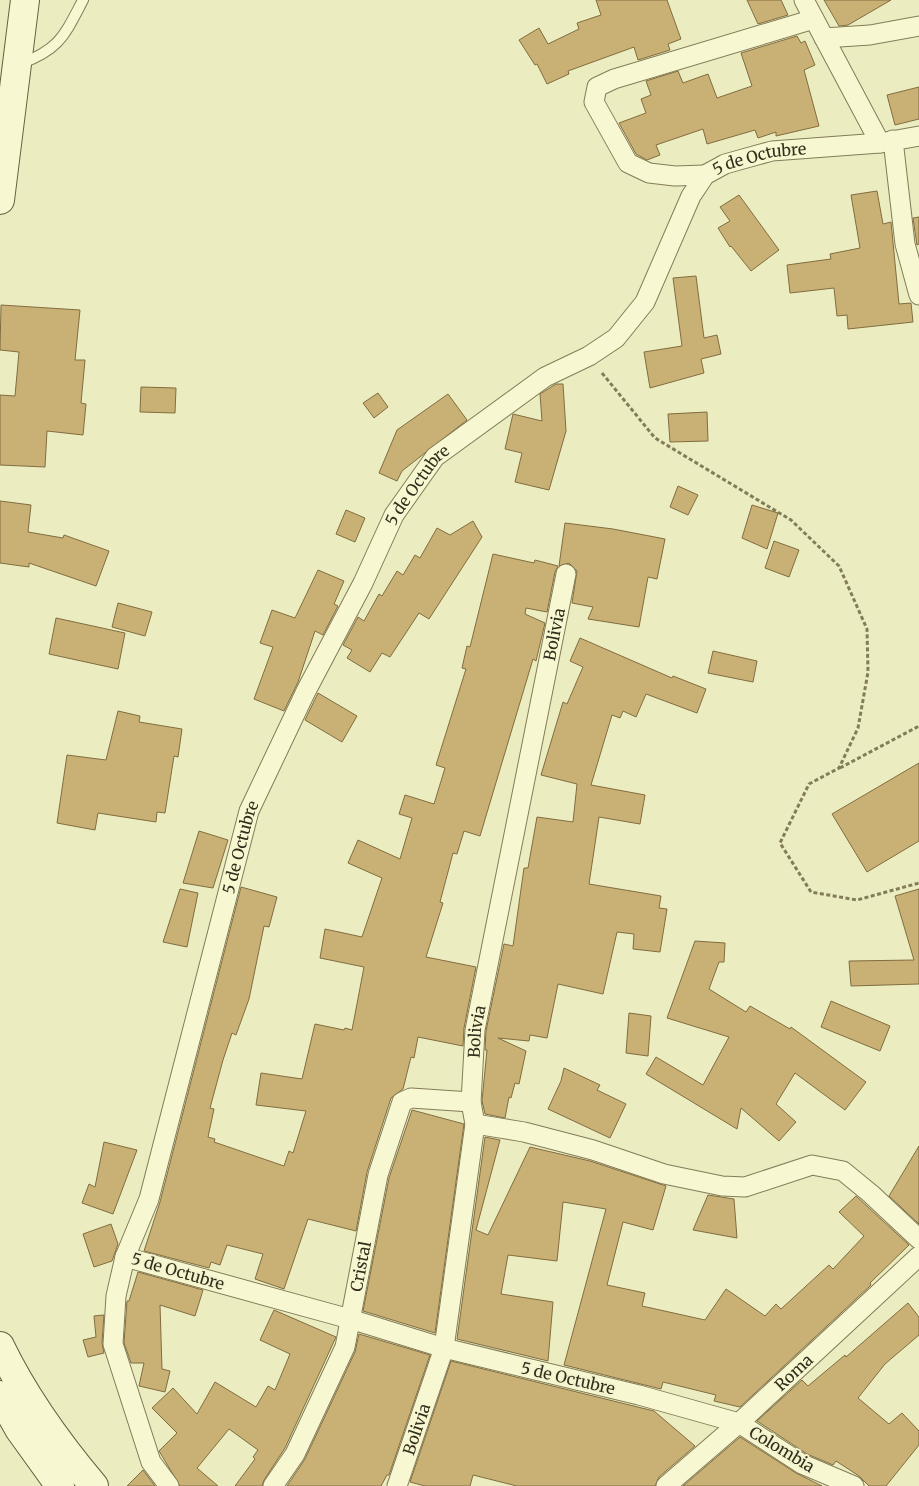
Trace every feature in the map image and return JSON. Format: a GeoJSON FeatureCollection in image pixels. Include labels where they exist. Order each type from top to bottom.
{"type":"FeatureCollection","features":[{"type":"Feature","properties":{"kind":"main road"},"geometry":{"type":"LineString","coordinates":[[0,200],[15,66],[25,0]]}},
{"type":"Feature","properties":{"kind":"main road"},"geometry":{"type":"LineString","coordinates":[[0,1346],[16,1380],[57,1443],[94,1486]]}},
{"type":"Feature","properties":{"kind":"main road"},"geometry":{"type":"LineString","coordinates":[[0,1395],[19,1429],[60,1486]]}},
{"type":"Feature","properties":{"kind":"street"},"geometry":{"type":"LineString","coordinates":[[804,0],[824,38],[886,142],[905,244],[919,295]]}},
{"type":"Feature","properties":{"kind":"street"},"geometry":{"type":"LineString","coordinates":[[704,175],[675,176],[650,172],[628,163],[594,102],[597,87],[614,79],[814,19]]}},
{"type":"Feature","properties":{"kind":"street"},"geometry":{"type":"LineString","coordinates":[[824,38],[870,35],[919,26]]}},
{"type":"Feature","properties":{"kind":"street","name":"5 de Octubre"},"geometry":{"type":"LineString","coordinates":[[739,1423],[640,1395],[444,1348],[350,1319],[125,1257],[149,1198],[249,811],[306,691],[363,583],[394,515],[435,457],[545,377],[589,356],[616,338],[645,302],[691,196],[704,175],[725,164],[772,151],[886,142],[919,136]]}},
{"type":"Feature","properties":{"kind":"street","name":"Bolivia"},"geometry":{"type":"LineString","coordinates":[[397,1486],[444,1348],[475,1124],[471,1102],[475,1030],[566,574]]}},
{"type":"Feature","properties":{"kind":"street","name":"Cristal"},"geometry":{"type":"LineString","coordinates":[[272,1486],[283,1474],[303,1438],[345,1347],[378,1175],[402,1102],[411,1098],[471,1102]]}},
{"type":"Feature","properties":{"kind":"street"},"geometry":{"type":"LineString","coordinates":[[475,1124],[524,1132],[593,1150],[664,1174],[722,1186],[745,1187],[812,1165],[843,1172],[871,1194],[919,1239]]}},
{"type":"Feature","properties":{"kind":"street","name":"Roma"},"geometry":{"type":"LineString","coordinates":[[666,1486],[739,1423],[919,1256]]}},
{"type":"Feature","properties":{"kind":"street"},"geometry":{"type":"LineString","coordinates":[[125,1257],[116,1296],[113,1344],[151,1462],[169,1486]]}},
{"type":"Feature","properties":{"kind":"street","name":"Colombia"},"geometry":{"type":"LineString","coordinates":[[739,1423],[802,1464],[854,1486]]}},
{"type":"Feature","properties":{"kind":"lane"},"geometry":{"type":"LineString","coordinates":[[15,66],[41,56],[62,39],[83,0]]}},
{"type":"Feature","properties":{"kind":"path"},"geometry":{"type":"LineString","coordinates":[[589,356],[655,438],[791,520],[839,566],[867,629],[868,672],[858,728],[839,768]]}},
{"type":"Feature","properties":{"kind":"path"},"geometry":{"type":"LineString","coordinates":[[919,726],[808,784],[780,843],[811,892],[857,900],[919,883]]}},
{"type":"Feature","properties":{"kind":"building"},"geometry":{"type":"Polygon","coordinates":[[[596,0],[667,0],[681,39],[668,44],[670,50],[638,60],[634,47],[568,71],[569,74],[547,84],[537,64],[535,65],[519,40],[539,28],[548,44],[579,29],[577,23],[601,15],[596,0]]]}},
{"type":"Feature","properties":{"kind":"building"},"geometry":{"type":"Polygon","coordinates":[[[747,0],[781,0],[788,15],[758,24],[747,0]]]}},
{"type":"Feature","properties":{"kind":"building"},"geometry":{"type":"Polygon","coordinates":[[[824,0],[891,0],[848,25],[839,26],[824,0]]]}},
{"type":"Feature","properties":{"kind":"building"},"geometry":{"type":"Polygon","coordinates":[[[797,36],[801,43],[805,41],[815,65],[804,70],[819,126],[776,136],[776,132],[758,138],[755,130],[707,144],[703,129],[656,145],[660,155],[647,160],[636,154],[619,123],[646,113],[641,99],[651,95],[646,81],[678,71],[683,83],[708,74],[717,98],[752,86],[741,53],[797,36]]]}},
{"type":"Feature","properties":{"kind":"building"},"geometry":{"type":"Polygon","coordinates":[[[919,87],[919,119],[895,125],[887,95],[919,87]]]}},
{"type":"Feature","properties":{"kind":"building"},"geometry":{"type":"Polygon","coordinates":[[[877,191],[883,224],[891,222],[899,304],[911,303],[913,322],[848,329],[847,315],[837,316],[834,288],[790,293],[787,265],[831,259],[830,254],[860,248],[851,195],[877,191]]]}},
{"type":"Feature","properties":{"kind":"building"},"geometry":{"type":"Polygon","coordinates":[[[739,195],[779,250],[751,271],[730,247],[718,228],[730,221],[720,207],[739,195]]]}},
{"type":"Feature","properties":{"kind":"building"},"geometry":{"type":"Polygon","coordinates":[[[919,217],[919,244],[917,245],[913,218],[919,217]]]}},
{"type":"Feature","properties":{"kind":"building"},"geometry":{"type":"Polygon","coordinates":[[[696,276],[704,338],[717,335],[721,354],[701,359],[704,373],[650,388],[644,352],[682,346],[673,278],[696,276]]]}},
{"type":"Feature","properties":{"kind":"building"},"geometry":{"type":"Polygon","coordinates":[[[1,305],[80,310],[75,360],[85,360],[81,403],[86,404],[83,435],[47,431],[45,467],[0,465],[0,395],[15,396],[19,352],[0,350],[1,305]]]}},
{"type":"Feature","properties":{"kind":"building"},"geometry":{"type":"Polygon","coordinates":[[[556,384],[563,384],[566,431],[549,490],[515,482],[522,453],[505,449],[513,414],[542,421],[540,394],[556,384]]]}},
{"type":"Feature","properties":{"kind":"building"},"geometry":{"type":"Polygon","coordinates":[[[141,387],[176,388],[175,413],[140,412],[141,387]]]}},
{"type":"Feature","properties":{"kind":"building"},"geometry":{"type":"Polygon","coordinates":[[[378,393],[388,407],[374,418],[363,403],[378,393]]]}},
{"type":"Feature","properties":{"kind":"building"},"geometry":{"type":"Polygon","coordinates":[[[448,394],[467,420],[402,471],[397,481],[379,473],[397,430],[448,394]]]}},
{"type":"Feature","properties":{"kind":"building"},"geometry":{"type":"Polygon","coordinates":[[[707,412],[708,441],[670,442],[668,414],[707,412]]]}},
{"type":"Feature","properties":{"kind":"building"},"geometry":{"type":"Polygon","coordinates":[[[678,486],[698,495],[688,515],[670,507],[678,486]]]}},
{"type":"Feature","properties":{"kind":"building"},"geometry":{"type":"Polygon","coordinates":[[[0,501],[31,505],[28,532],[63,538],[64,535],[109,551],[96,586],[29,563],[29,567],[0,563],[0,501]]]}},
{"type":"Feature","properties":{"kind":"building"},"geometry":{"type":"Polygon","coordinates":[[[752,505],[778,513],[767,549],[742,538],[752,505]]]}},
{"type":"Feature","properties":{"kind":"building"},"geometry":{"type":"Polygon","coordinates":[[[346,510],[365,518],[355,542],[336,534],[346,510]]]}},
{"type":"Feature","properties":{"kind":"building"},"geometry":{"type":"Polygon","coordinates":[[[473,521],[482,537],[429,619],[419,613],[390,657],[382,653],[370,672],[347,658],[352,650],[343,645],[358,617],[364,621],[379,594],[382,596],[397,571],[403,575],[415,555],[420,558],[437,528],[450,535],[473,521]]]}},
{"type":"Feature","properties":{"kind":"building"},"geometry":{"type":"Polygon","coordinates":[[[565,523],[613,529],[665,539],[657,579],[648,577],[639,627],[588,619],[593,607],[572,603],[577,571],[569,563],[559,566],[565,523]]]}},
{"type":"Feature","properties":{"kind":"building"},"geometry":{"type":"Polygon","coordinates":[[[774,541],[799,550],[789,577],[765,568],[774,541]]]}},
{"type":"Feature","properties":{"kind":"building"},"geometry":{"type":"Polygon","coordinates":[[[493,554],[534,563],[535,560],[558,566],[555,572],[547,612],[526,608],[525,614],[545,623],[536,661],[533,659],[480,836],[464,831],[457,854],[453,853],[440,902],[443,903],[426,957],[476,967],[464,1028],[463,1046],[418,1037],[414,1058],[411,1057],[403,1089],[391,1098],[367,1172],[356,1231],[308,1219],[284,1289],[255,1279],[263,1254],[227,1245],[220,1265],[211,1262],[209,1268],[144,1251],[160,1202],[241,887],[277,897],[269,927],[264,926],[249,999],[236,1035],[232,1033],[223,1060],[210,1108],[214,1109],[208,1137],[215,1139],[214,1142],[284,1166],[289,1151],[293,1153],[306,1111],[256,1105],[261,1073],[302,1079],[315,1024],[352,1030],[364,967],[320,958],[325,929],[362,937],[382,878],[348,863],[358,840],[400,859],[412,818],[399,814],[405,795],[434,804],[445,768],[436,765],[466,669],[462,668],[467,646],[470,647],[493,554]]]}},
{"type":"Feature","properties":{"kind":"building"},"geometry":{"type":"Polygon","coordinates":[[[318,570],[344,581],[334,604],[338,606],[323,635],[315,631],[298,682],[284,711],[254,699],[273,647],[260,643],[272,610],[295,618],[318,570]]]}},
{"type":"Feature","properties":{"kind":"building"},"geometry":{"type":"Polygon","coordinates":[[[118,603],[152,612],[145,636],[112,627],[118,603]]]}},
{"type":"Feature","properties":{"kind":"building"},"geometry":{"type":"Polygon","coordinates":[[[56,618],[125,633],[118,669],[49,654],[56,618]]]}},
{"type":"Feature","properties":{"kind":"building"},"geometry":{"type":"Polygon","coordinates":[[[580,638],[672,678],[673,676],[706,689],[697,713],[646,694],[636,717],[623,711],[620,718],[612,715],[591,785],[645,795],[640,824],[599,817],[589,884],[661,896],[659,908],[667,909],[660,952],[633,949],[634,934],[617,932],[603,994],[558,984],[547,1038],[530,1035],[529,1041],[498,1038],[526,1051],[519,1084],[515,1083],[511,1098],[509,1097],[505,1118],[485,1114],[482,1101],[487,1050],[485,1050],[486,1031],[504,944],[513,946],[524,868],[528,868],[537,817],[573,822],[577,784],[541,775],[563,702],[567,704],[583,667],[570,661],[580,638]]]}},
{"type":"Feature","properties":{"kind":"building"},"geometry":{"type":"Polygon","coordinates":[[[713,651],[757,661],[753,682],[708,673],[713,651]]]}},
{"type":"Feature","properties":{"kind":"building"},"geometry":{"type":"Polygon","coordinates":[[[318,693],[357,716],[342,742],[305,720],[318,693]]]}},
{"type":"Feature","properties":{"kind":"building"},"geometry":{"type":"Polygon","coordinates":[[[118,711],[140,716],[139,722],[182,729],[178,757],[174,756],[165,813],[157,812],[156,822],[98,813],[95,830],[57,823],[67,755],[106,760],[118,711]]]}},
{"type":"Feature","properties":{"kind":"building"},"geometry":{"type":"Polygon","coordinates":[[[919,763],[919,841],[867,872],[832,814],[919,763]]]}},
{"type":"Feature","properties":{"kind":"building"},"geometry":{"type":"Polygon","coordinates":[[[199,831],[228,840],[213,888],[183,883],[199,831]]]}},
{"type":"Feature","properties":{"kind":"building"},"geometry":{"type":"Polygon","coordinates":[[[180,889],[198,893],[187,947],[163,942],[180,889]]]}},
{"type":"Feature","properties":{"kind":"building"},"geometry":{"type":"Polygon","coordinates":[[[919,889],[919,984],[851,986],[849,961],[914,960],[895,896],[919,889]]]}},
{"type":"Feature","properties":{"kind":"building"},"geometry":{"type":"Polygon","coordinates":[[[695,941],[725,943],[724,962],[719,962],[709,989],[746,1012],[750,1006],[790,1029],[791,1027],[866,1082],[845,1110],[795,1073],[776,1104],[796,1122],[779,1141],[741,1108],[737,1129],[646,1074],[656,1057],[703,1085],[729,1037],[667,1018],[695,941]]]}},
{"type":"Feature","properties":{"kind":"building"},"geometry":{"type":"Polygon","coordinates":[[[831,1001],[890,1026],[880,1051],[821,1027],[831,1001]]]}},
{"type":"Feature","properties":{"kind":"building"},"geometry":{"type":"Polygon","coordinates":[[[629,1013],[651,1016],[648,1056],[626,1053],[629,1013]]]}},
{"type":"Feature","properties":{"kind":"building"},"geometry":{"type":"Polygon","coordinates":[[[564,1068],[600,1085],[597,1090],[626,1104],[610,1138],[548,1109],[561,1081],[564,1068]]]}},
{"type":"Feature","properties":{"kind":"building"},"geometry":{"type":"Polygon","coordinates":[[[412,1110],[464,1124],[435,1333],[363,1311],[389,1178],[412,1110]]]}},
{"type":"Feature","properties":{"kind":"building"},"geometry":{"type":"Polygon","coordinates":[[[485,1137],[500,1140],[476,1230],[488,1235],[530,1147],[590,1161],[666,1186],[653,1230],[623,1222],[607,1285],[645,1293],[642,1306],[705,1320],[726,1289],[765,1316],[776,1304],[781,1309],[829,1265],[833,1269],[864,1236],[839,1212],[856,1196],[909,1245],[870,1283],[871,1285],[740,1407],[714,1401],[716,1395],[663,1382],[661,1389],[564,1365],[606,1209],[563,1202],[557,1261],[508,1255],[501,1294],[553,1302],[548,1361],[457,1339],[485,1137]]]}},
{"type":"Feature","properties":{"kind":"building"},"geometry":{"type":"Polygon","coordinates":[[[104,1142],[137,1150],[113,1214],[82,1203],[89,1184],[95,1187],[104,1142]]]}},
{"type":"Feature","properties":{"kind":"building"},"geometry":{"type":"Polygon","coordinates":[[[919,1146],[919,1224],[889,1196],[919,1146]]]}},
{"type":"Feature","properties":{"kind":"building"},"geometry":{"type":"Polygon","coordinates":[[[708,1195],[734,1199],[737,1238],[693,1230],[708,1195]]]}},
{"type":"Feature","properties":{"kind":"building"},"geometry":{"type":"Polygon","coordinates":[[[111,1224],[118,1244],[112,1261],[94,1267],[83,1234],[111,1224]]]}},
{"type":"Feature","properties":{"kind":"building"},"geometry":{"type":"Polygon","coordinates":[[[138,1272],[203,1290],[195,1316],[160,1305],[162,1369],[170,1371],[165,1392],[139,1386],[144,1363],[131,1363],[124,1343],[127,1301],[129,1301],[138,1272]]]}},
{"type":"Feature","properties":{"kind":"building"},"geometry":{"type":"Polygon","coordinates":[[[908,1303],[919,1317],[919,1335],[885,1364],[858,1398],[889,1424],[902,1413],[919,1431],[919,1445],[886,1486],[869,1486],[859,1476],[836,1461],[833,1465],[807,1454],[757,1421],[802,1380],[808,1386],[845,1355],[846,1357],[908,1303]]]}},
{"type":"Feature","properties":{"kind":"building"},"geometry":{"type":"Polygon","coordinates":[[[274,1310],[336,1337],[285,1448],[262,1486],[235,1486],[255,1459],[253,1457],[258,1450],[229,1429],[197,1468],[218,1486],[180,1486],[159,1451],[177,1433],[152,1408],[173,1388],[197,1414],[215,1382],[256,1407],[268,1386],[275,1390],[290,1354],[260,1340],[274,1310]]]}},
{"type":"Feature","properties":{"kind":"building"},"geometry":{"type":"Polygon","coordinates":[[[104,1315],[102,1343],[104,1353],[88,1357],[83,1340],[96,1337],[94,1316],[104,1315]]]}},
{"type":"Feature","properties":{"kind":"building"},"geometry":{"type":"Polygon","coordinates":[[[359,1334],[430,1355],[389,1475],[387,1475],[381,1486],[287,1486],[305,1459],[355,1352],[359,1334]]]}},
{"type":"Feature","properties":{"kind":"building"},"geometry":{"type":"Polygon","coordinates":[[[451,1361],[654,1411],[695,1446],[659,1477],[655,1486],[517,1486],[473,1475],[470,1486],[425,1486],[410,1482],[451,1361]]]}},
{"type":"Feature","properties":{"kind":"building"},"geometry":{"type":"Polygon","coordinates":[[[740,1437],[796,1473],[822,1486],[683,1486],[740,1437]]]}},
{"type":"Feature","properties":{"kind":"building"},"geometry":{"type":"Polygon","coordinates":[[[143,1470],[155,1486],[127,1486],[143,1470]]]}}]}
